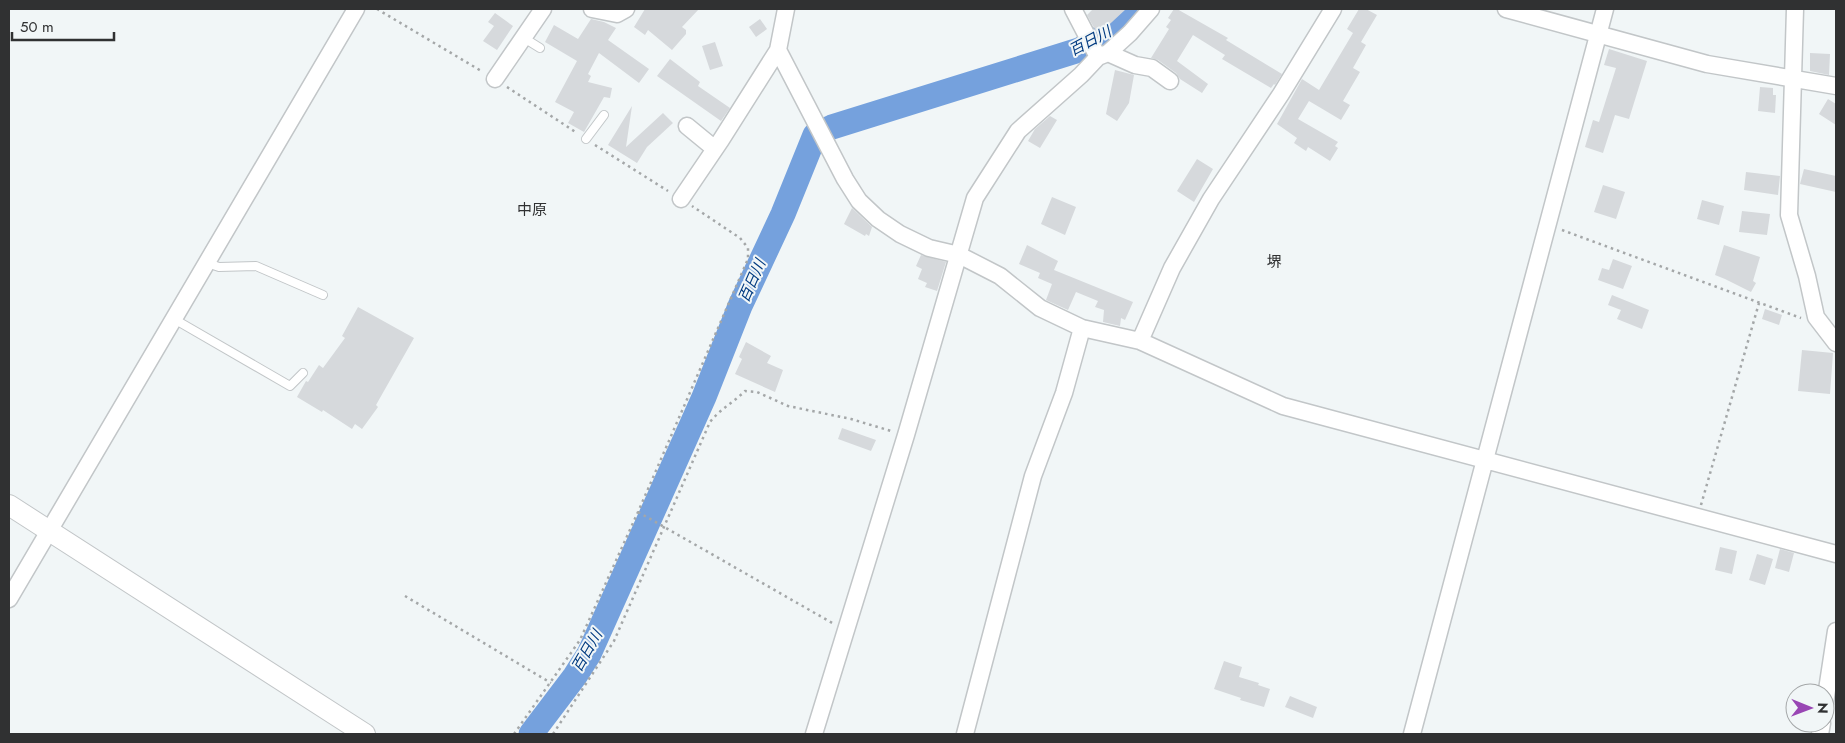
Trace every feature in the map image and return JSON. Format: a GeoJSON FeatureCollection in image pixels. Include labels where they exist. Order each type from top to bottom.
{"type":"FeatureCollection","features":[{"type":"Feature","properties":{"kind":"street"},"geometry":{"type":"LineString","coordinates":[[9,599],[356,9]]}},
{"type":"Feature","properties":{"kind":"street"},"geometry":{"type":"LineString","coordinates":[[495,78],[543,9]]}},
{"type":"Feature","properties":{"kind":"street"},"geometry":{"type":"LineString","coordinates":[[592,9],[617,14],[626,9]]}},
{"type":"Feature","properties":{"kind":"street"},"geometry":{"type":"LineString","coordinates":[[681,199],[778,50],[786,9]]}},
{"type":"Feature","properties":{"kind":"street"},"geometry":{"type":"LineString","coordinates":[[1073,9],[1096,49],[1135,65],[1152,68],[1170,81]]}},
{"type":"Feature","properties":{"kind":"street"},"geometry":{"type":"LineString","coordinates":[[814,734],[906,436],[975,198],[1013,148],[1018,130],[1081,75],[1096,49],[1130,32],[1151,9]]}},
{"type":"Feature","properties":{"kind":"street"},"geometry":{"type":"LineString","coordinates":[[1140,341],[1172,268],[1211,199],[1281,94],[1333,9]]}},
{"type":"Feature","properties":{"kind":"street"},"geometry":{"type":"LineString","coordinates":[[1506,9],[1707,64],[1836,86]]}},
{"type":"Feature","properties":{"kind":"street"},"geometry":{"type":"LineString","coordinates":[[1412,734],[1605,9]]}},
{"type":"Feature","properties":{"kind":"street"},"geometry":{"type":"LineString","coordinates":[[1795,9],[1789,215],[1807,276],[1816,317],[1836,343]]}},
{"type":"Feature","properties":{"kind":"street"},"geometry":{"type":"LineString","coordinates":[[778,50],[845,179],[859,201],[878,219],[900,234],[929,248],[959,255],[1000,276],[1040,308],[1082,328],[1140,341],[1283,406],[1836,554]]}},
{"type":"Feature","properties":{"kind":"street"},"geometry":{"type":"LineString","coordinates":[[687,126],[715,149]]}},
{"type":"Feature","properties":{"kind":"street"},"geometry":{"type":"LineString","coordinates":[[965,734],[1033,476],[1064,393],[1082,328]]}},
{"type":"Feature","properties":{"kind":"street"},"geometry":{"type":"LineString","coordinates":[[9,505],[365,734]]}},
{"type":"Feature","properties":{"kind":"street"},"geometry":{"type":"LineString","coordinates":[[1828,683],[1836,631]]}},
{"type":"Feature","properties":{"kind":"lane"},"geometry":{"type":"LineString","coordinates":[[524,38],[540,48]]}},
{"type":"Feature","properties":{"kind":"lane"},"geometry":{"type":"LineString","coordinates":[[586,139],[604,115]]}},
{"type":"Feature","properties":{"kind":"lane"},"geometry":{"type":"LineString","coordinates":[[207,264],[218,268],[256,266],[323,295]]}},
{"type":"Feature","properties":{"kind":"lane"},"geometry":{"type":"LineString","coordinates":[[174,318],[290,386],[303,372]]}},
{"type":"Feature","properties":{"kind":"path"},"geometry":{"type":"LineString","coordinates":[[377,9],[495,78],[740,238],[748,248],[748,259],[580,640],[552,683],[514,734]]}},
{"type":"Feature","properties":{"kind":"path"},"geometry":{"type":"LineString","coordinates":[[1549,225],[1801,318],[1816,317]]}},
{"type":"Feature","properties":{"kind":"path"},"geometry":{"type":"LineString","coordinates":[[1698,516],[1759,303]]}},
{"type":"Feature","properties":{"kind":"path"},"geometry":{"type":"LineString","coordinates":[[553,734],[614,641],[710,422],[720,410],[735,401],[745,391],[757,392],[788,406],[851,419],[906,436]]}},
{"type":"Feature","properties":{"kind":"path"},"geometry":{"type":"LineString","coordinates":[[638,512],[846,631]]}},
{"type":"Feature","properties":{"kind":"path"},"geometry":{"type":"LineString","coordinates":[[405,596],[552,683]]}},
{"type":"Feature","properties":{"kind":"building"},"geometry":{"type":"Polygon","coordinates":[[[645,9],[699,9],[682,27],[686,30],[686,34],[672,50],[648,30],[645,35],[634,27],[645,9]]]}},
{"type":"Feature","properties":{"kind":"building"},"geometry":{"type":"Polygon","coordinates":[[[1093,9],[1126,9],[1098,35],[1087,15],[1093,9]]]}},
{"type":"Feature","properties":{"kind":"building"},"geometry":{"type":"Polygon","coordinates":[[[1174,9],[1228,38],[1226,40],[1282,74],[1275,85],[1271,88],[1222,59],[1225,55],[1193,35],[1177,61],[1208,84],[1202,93],[1180,79],[1176,73],[1158,60],[1151,58],[1169,29],[1166,27],[1171,20],[1168,18],[1174,9]]]}},
{"type":"Feature","properties":{"kind":"building"},"geometry":{"type":"Polygon","coordinates":[[[1359,9],[1366,9],[1377,15],[1361,42],[1366,45],[1353,68],[1360,72],[1343,101],[1350,105],[1341,120],[1309,101],[1298,119],[1338,142],[1335,146],[1338,148],[1330,161],[1308,147],[1306,151],[1294,143],[1297,138],[1277,124],[1302,79],[1319,90],[1353,33],[1347,29],[1359,9]]]}},
{"type":"Feature","properties":{"kind":"building"},"geometry":{"type":"Polygon","coordinates":[[[495,13],[513,26],[497,50],[483,41],[494,26],[488,22],[495,13]]]}},
{"type":"Feature","properties":{"kind":"building"},"geometry":{"type":"Polygon","coordinates":[[[591,19],[604,22],[616,28],[608,40],[649,69],[639,83],[599,53],[588,74],[591,76],[588,82],[612,88],[610,98],[604,97],[584,132],[568,123],[574,112],[555,102],[577,61],[545,42],[554,25],[578,39],[591,19]]]}},
{"type":"Feature","properties":{"kind":"building"},"geometry":{"type":"Polygon","coordinates":[[[760,19],[767,29],[756,37],[749,27],[760,19]]]}},
{"type":"Feature","properties":{"kind":"building"},"geometry":{"type":"Polygon","coordinates":[[[715,42],[723,66],[710,70],[702,46],[715,42]]]}},
{"type":"Feature","properties":{"kind":"building"},"geometry":{"type":"Polygon","coordinates":[[[1609,49],[1647,61],[1629,119],[1615,115],[1603,153],[1585,147],[1593,120],[1599,122],[1616,68],[1604,65],[1609,49]]]}},
{"type":"Feature","properties":{"kind":"building"},"geometry":{"type":"Polygon","coordinates":[[[1810,53],[1830,54],[1829,75],[1810,71],[1810,53]]]}},
{"type":"Feature","properties":{"kind":"building"},"geometry":{"type":"Polygon","coordinates":[[[670,59],[700,82],[698,86],[730,108],[721,121],[657,76],[670,59]]]}},
{"type":"Feature","properties":{"kind":"building"},"geometry":{"type":"Polygon","coordinates":[[[1115,70],[1134,75],[1129,103],[1117,121],[1106,114],[1115,70]]]}},
{"type":"Feature","properties":{"kind":"building"},"geometry":{"type":"Polygon","coordinates":[[[1760,87],[1773,88],[1773,95],[1776,95],[1775,113],[1758,111],[1760,87]]]}},
{"type":"Feature","properties":{"kind":"building"},"geometry":{"type":"Polygon","coordinates":[[[1828,99],[1836,104],[1836,125],[1819,114],[1828,99]]]}},
{"type":"Feature","properties":{"kind":"building"},"geometry":{"type":"Polygon","coordinates":[[[632,106],[626,147],[663,113],[673,123],[647,147],[637,163],[608,145],[632,106]]]}},
{"type":"Feature","properties":{"kind":"building"},"geometry":{"type":"Polygon","coordinates":[[[1050,116],[1057,120],[1040,148],[1028,141],[1035,129],[1050,116]]]}},
{"type":"Feature","properties":{"kind":"building"},"geometry":{"type":"Polygon","coordinates":[[[1197,159],[1213,169],[1194,202],[1177,191],[1197,159]]]}},
{"type":"Feature","properties":{"kind":"building"},"geometry":{"type":"Polygon","coordinates":[[[1804,169],[1836,176],[1836,192],[1800,184],[1804,169]]]}},
{"type":"Feature","properties":{"kind":"building"},"geometry":{"type":"Polygon","coordinates":[[[1746,172],[1780,176],[1778,195],[1744,190],[1746,172]]]}},
{"type":"Feature","properties":{"kind":"building"},"geometry":{"type":"Polygon","coordinates":[[[1603,185],[1625,192],[1616,219],[1594,212],[1603,185]]]}},
{"type":"Feature","properties":{"kind":"building"},"geometry":{"type":"Polygon","coordinates":[[[1052,197],[1076,207],[1065,235],[1041,224],[1052,197]]]}},
{"type":"Feature","properties":{"kind":"building"},"geometry":{"type":"Polygon","coordinates":[[[1702,200],[1724,206],[1719,225],[1697,219],[1702,200]]]}},
{"type":"Feature","properties":{"kind":"building"},"geometry":{"type":"Polygon","coordinates":[[[852,208],[872,227],[869,236],[866,234],[865,236],[844,224],[852,208]]]}},
{"type":"Feature","properties":{"kind":"building"},"geometry":{"type":"Polygon","coordinates":[[[1742,211],[1770,214],[1767,235],[1739,232],[1742,211]]]}},
{"type":"Feature","properties":{"kind":"building"},"geometry":{"type":"Polygon","coordinates":[[[1027,245],[1058,261],[1054,270],[1133,302],[1125,320],[1121,318],[1120,326],[1103,322],[1104,310],[1095,307],[1098,301],[1076,292],[1068,310],[1046,300],[1052,284],[1038,278],[1040,273],[1019,264],[1027,245]]]}},
{"type":"Feature","properties":{"kind":"building"},"geometry":{"type":"Polygon","coordinates":[[[1724,245],[1760,257],[1753,281],[1756,283],[1751,292],[1715,275],[1724,245]]]}},
{"type":"Feature","properties":{"kind":"building"},"geometry":{"type":"Polygon","coordinates":[[[921,255],[946,262],[937,291],[925,287],[927,283],[918,279],[922,269],[916,266],[921,255]]]}},
{"type":"Feature","properties":{"kind":"building"},"geometry":{"type":"Polygon","coordinates":[[[1613,259],[1632,266],[1623,289],[1598,280],[1602,268],[1609,270],[1613,259]]]}},
{"type":"Feature","properties":{"kind":"building"},"geometry":{"type":"Polygon","coordinates":[[[1612,295],[1649,310],[1642,329],[1617,319],[1621,310],[1608,305],[1612,295]]]}},
{"type":"Feature","properties":{"kind":"building"},"geometry":{"type":"Polygon","coordinates":[[[358,307],[414,338],[376,405],[378,407],[362,429],[355,424],[352,429],[323,410],[322,412],[297,397],[306,381],[308,382],[319,365],[323,368],[345,338],[342,336],[358,307]]]}},
{"type":"Feature","properties":{"kind":"building"},"geometry":{"type":"Polygon","coordinates":[[[1765,309],[1782,315],[1779,325],[1762,319],[1765,309]]]}},
{"type":"Feature","properties":{"kind":"building"},"geometry":{"type":"Polygon","coordinates":[[[746,342],[771,356],[767,363],[783,370],[775,392],[735,374],[742,359],[739,357],[746,342]]]}},
{"type":"Feature","properties":{"kind":"building"},"geometry":{"type":"Polygon","coordinates":[[[1802,350],[1833,353],[1830,394],[1798,391],[1802,350]]]}},
{"type":"Feature","properties":{"kind":"building"},"geometry":{"type":"Polygon","coordinates":[[[842,428],[876,440],[871,451],[838,439],[842,428]]]}},
{"type":"Feature","properties":{"kind":"building"},"geometry":{"type":"Polygon","coordinates":[[[1720,547],[1737,551],[1732,574],[1715,570],[1720,547]]]}},
{"type":"Feature","properties":{"kind":"building"},"geometry":{"type":"Polygon","coordinates":[[[1780,549],[1794,553],[1789,572],[1775,568],[1780,549]]]}},
{"type":"Feature","properties":{"kind":"building"},"geometry":{"type":"Polygon","coordinates":[[[1757,554],[1773,559],[1765,585],[1749,580],[1757,554]]]}},
{"type":"Feature","properties":{"kind":"building"},"geometry":{"type":"Polygon","coordinates":[[[1224,661],[1242,667],[1239,677],[1259,683],[1258,685],[1270,689],[1264,707],[1240,700],[1241,698],[1214,689],[1224,661]]]}},
{"type":"Feature","properties":{"kind":"building"},"geometry":{"type":"Polygon","coordinates":[[[1290,696],[1317,707],[1313,718],[1285,707],[1290,696]]]}},
{"type":"Feature","properties":{"kind":"waterway","name":"百日川"},"geometry":{"type":"LineString","coordinates":[[531,734],[575,676],[589,654],[704,397],[740,306],[783,214],[815,135],[832,127],[1079,50],[1095,42],[1121,22],[1133,9]]}},
{"type":"Feature","properties":{"kind":"district","name":"中原"},"geometry":{"type":"Point","coordinates":[532,210]}},
{"type":"Feature","properties":{"kind":"district","name":"堺"},"geometry":{"type":"Point","coordinates":[1274,262]}}]}
